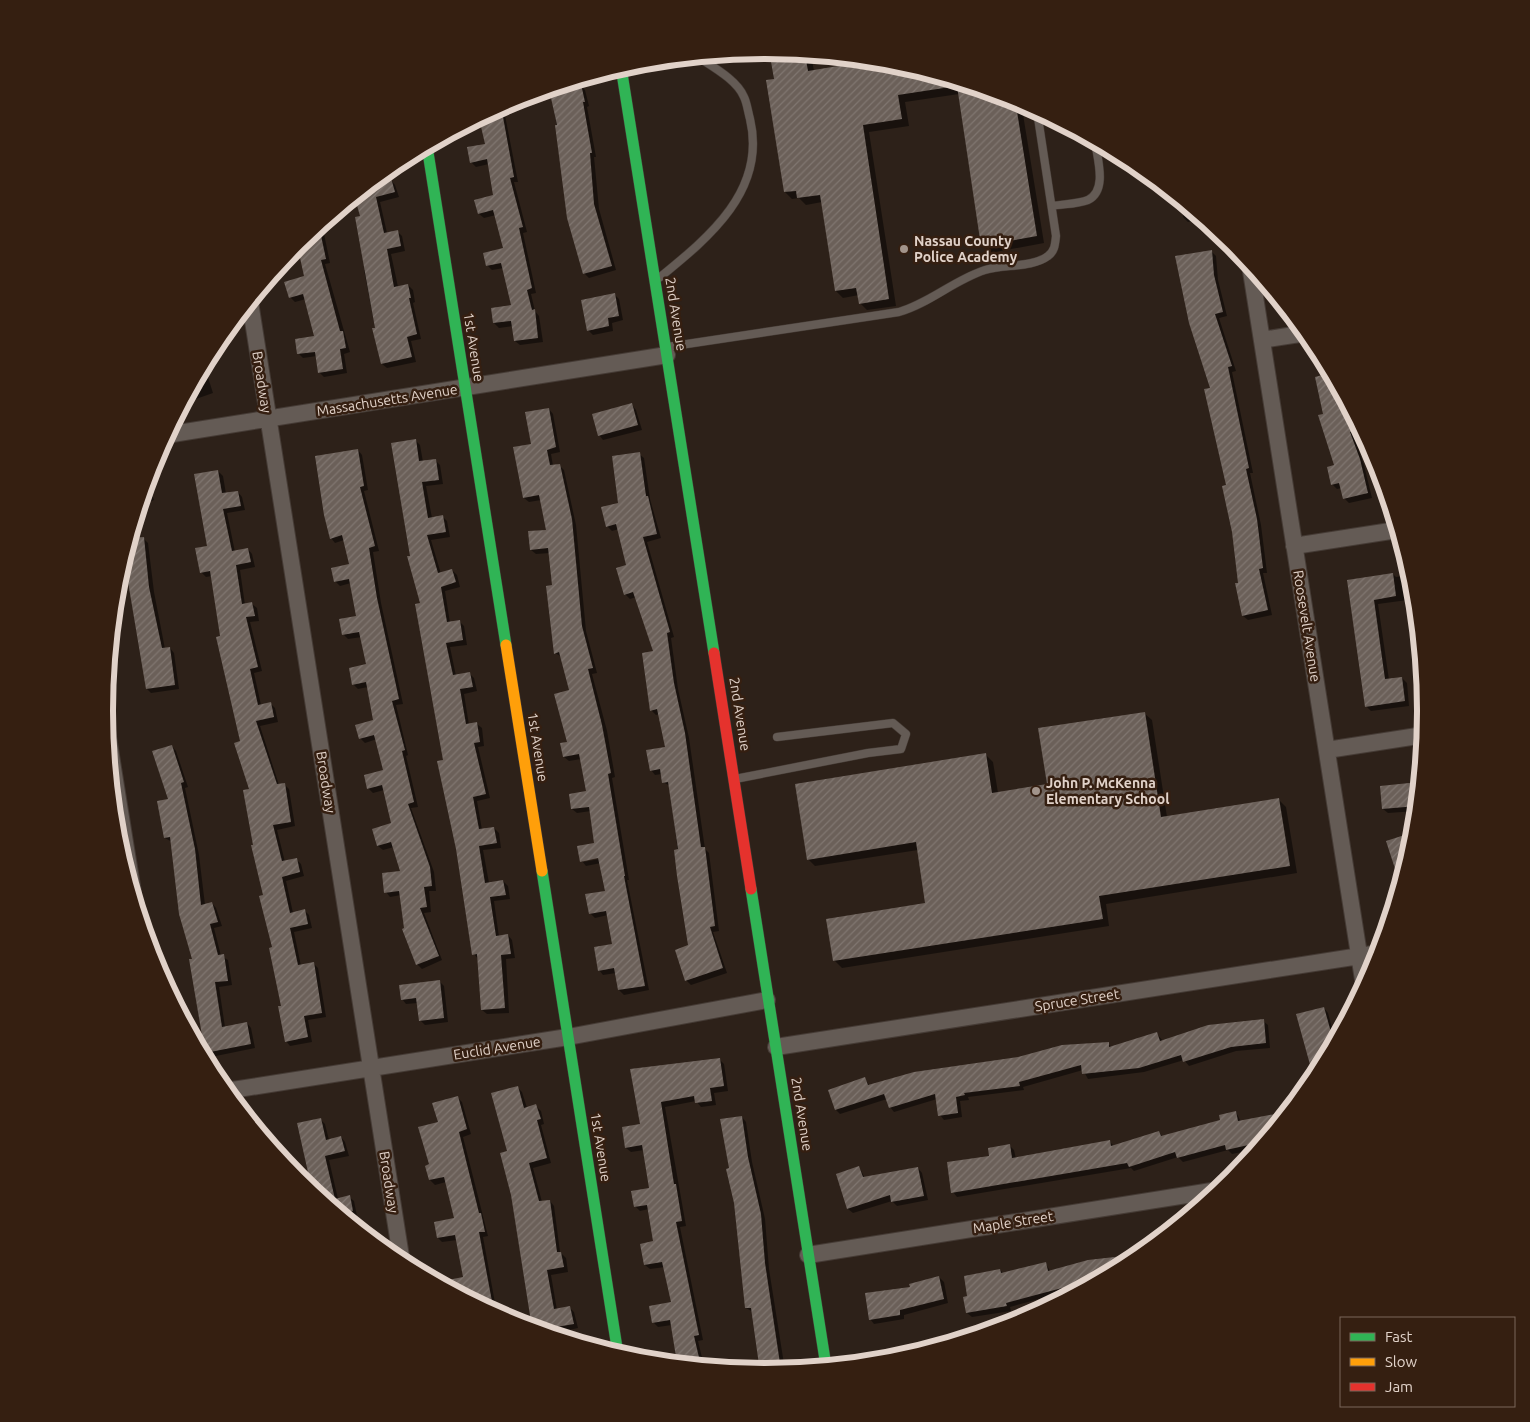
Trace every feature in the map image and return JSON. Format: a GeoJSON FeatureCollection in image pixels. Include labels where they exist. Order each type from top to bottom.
{"type":"FeatureCollection","features":[{"type":"Feature","properties":{"kind":"street","name":"2nd Avenue"},"geometry":{"type":"LineString","coordinates":[[622,75],[735,779],[767,1000],[825,1360]]}},
{"type":"Feature","properties":{"kind":"street","name":"1st Avenue"},"geometry":{"type":"LineString","coordinates":[[428,153],[617,1346]]}},
{"type":"Feature","properties":{"kind":"street","name":"Roosevelt Avenue"},"geometry":{"type":"LineString","coordinates":[[1252,278],[1362,974]]}},
{"type":"Feature","properties":{"kind":"street","name":"Broadway"},"geometry":{"type":"LineString","coordinates":[[251,310],[400,1251]]}},
{"type":"Feature","properties":{"kind":"street"},"geometry":{"type":"LineString","coordinates":[[1262,340],[1297,335]]}},
{"type":"Feature","properties":{"kind":"street","name":"Massachusetts Avenue"},"geometry":{"type":"LineString","coordinates":[[175,435],[465,388],[666,351]]}},
{"type":"Feature","properties":{"kind":"street"},"geometry":{"type":"LineString","coordinates":[[1294,546],[1392,531]]}},
{"type":"Feature","properties":{"kind":"street"},"geometry":{"type":"LineString","coordinates":[[1326,750],[1416,736]]}},
{"type":"Feature","properties":{"kind":"street","name":"Spruce Street"},"geometry":{"type":"LineString","coordinates":[[776,1047],[1371,954]]}},
{"type":"Feature","properties":{"kind":"street","name":"Euclid Avenue"},"geometry":{"type":"LineString","coordinates":[[235,1090],[568,1037],[767,1000]]}},
{"type":"Feature","properties":{"kind":"street","name":"Maple Street"},"geometry":{"type":"LineString","coordinates":[[808,1255],[1204,1192]]}},
{"type":"Feature","properties":{"kind":"lane"},"geometry":{"type":"LineString","coordinates":[[655,281],[694,250],[736,203],[752,168],[753,134],[744,96],[734,84],[705,62]]}},
{"type":"Feature","properties":{"kind":"lane"},"geometry":{"type":"LineString","coordinates":[[666,351],[914,308],[986,270],[1048,257],[1055,248],[1056,236],[1038,119]]}},
{"type":"Feature","properties":{"kind":"lane"},"geometry":{"type":"LineString","coordinates":[[1052,206],[1088,200],[1098,191],[1100,178],[1096,149]]}},
{"type":"Feature","properties":{"kind":"lane"},"geometry":{"type":"LineString","coordinates":[[735,779],[868,753],[901,749],[906,734],[893,722],[777,737]]}},
{"type":"Feature","properties":{"kind":"building","name":"Nassau County Police Academy"},"geometry":{"type":"Polygon","coordinates":[[[771,59],[806,60],[808,71],[838,66],[838,63],[850,64],[892,71],[953,87],[898,95],[902,119],[863,125],[889,299],[859,304],[856,288],[835,291],[820,195],[797,198],[796,191],[784,192],[766,80],[774,79],[771,59]]]}},
{"type":"Feature","properties":{"kind":"building"},"geometry":{"type":"Polygon","coordinates":[[[581,85],[592,153],[590,153],[594,204],[612,266],[583,274],[567,218],[555,125],[557,125],[550,95],[581,85]]]}},
{"type":"Feature","properties":{"kind":"building","name":"Nassau County Police Academy"},"geometry":{"type":"Polygon","coordinates":[[[957,88],[1017,109],[1037,236],[981,246],[957,88]]]}},
{"type":"Feature","properties":{"kind":"building"},"geometry":{"type":"Polygon","coordinates":[[[502,114],[514,177],[510,178],[523,227],[519,228],[532,288],[527,290],[532,310],[535,309],[538,338],[514,341],[511,321],[493,323],[491,308],[511,305],[501,263],[486,266],[483,253],[503,248],[493,210],[478,214],[474,200],[493,195],[487,159],[470,163],[467,147],[485,144],[480,124],[502,114]]]}},
{"type":"Feature","properties":{"kind":"building"},"geometry":{"type":"Polygon","coordinates":[[[390,178],[395,192],[376,197],[384,233],[398,230],[401,246],[387,249],[394,287],[408,284],[417,334],[407,337],[412,357],[381,364],[372,328],[375,328],[355,217],[360,216],[356,203],[390,178]]]}},
{"type":"Feature","properties":{"kind":"building"},"geometry":{"type":"Polygon","coordinates":[[[321,234],[326,259],[321,260],[340,331],[343,331],[346,348],[340,349],[343,369],[318,373],[315,352],[297,354],[295,339],[314,336],[303,294],[289,298],[284,282],[304,276],[299,255],[321,234]]]}},
{"type":"Feature","properties":{"kind":"building"},"geometry":{"type":"Polygon","coordinates":[[[1212,250],[1214,275],[1223,312],[1215,314],[1232,366],[1228,367],[1249,468],[1246,469],[1257,519],[1263,568],[1259,569],[1268,610],[1242,616],[1235,583],[1238,583],[1232,532],[1222,486],[1226,485],[1204,389],[1210,388],[1189,323],[1175,256],[1212,250]]]}},
{"type":"Feature","properties":{"kind":"building"},"geometry":{"type":"Polygon","coordinates":[[[615,293],[619,316],[608,318],[609,326],[587,331],[581,300],[615,293]]]}},
{"type":"Feature","properties":{"kind":"building"},"geometry":{"type":"Polygon","coordinates":[[[1323,375],[1354,431],[1350,432],[1360,459],[1368,493],[1343,499],[1339,483],[1331,485],[1327,467],[1334,465],[1318,415],[1323,414],[1315,377],[1323,375]]]}},
{"type":"Feature","properties":{"kind":"building"},"geometry":{"type":"Polygon","coordinates":[[[632,403],[638,425],[598,436],[592,414],[632,403]]]}},
{"type":"Feature","properties":{"kind":"building"},"geometry":{"type":"Polygon","coordinates":[[[549,408],[556,447],[547,450],[550,465],[560,464],[572,519],[582,626],[593,668],[588,669],[602,725],[611,773],[608,774],[624,876],[645,986],[618,990],[614,968],[598,971],[594,947],[612,944],[606,911],[589,914],[585,894],[605,891],[598,858],[580,862],[577,846],[594,843],[589,807],[571,809],[569,794],[586,791],[579,754],[563,757],[560,743],[567,742],[554,694],[569,690],[559,652],[554,654],[546,586],[552,585],[548,548],[530,550],[528,531],[546,530],[539,495],[523,498],[513,447],[531,444],[525,412],[549,408]]]}},
{"type":"Feature","properties":{"kind":"building"},"geometry":{"type":"Polygon","coordinates":[[[416,439],[419,461],[436,459],[439,480],[422,482],[428,518],[443,515],[446,532],[427,535],[438,573],[452,569],[456,582],[441,587],[447,622],[460,620],[463,640],[446,643],[453,675],[470,672],[473,687],[460,689],[466,724],[477,722],[480,742],[474,743],[486,794],[473,797],[479,829],[494,827],[497,843],[479,846],[485,883],[503,880],[506,895],[490,897],[496,936],[508,934],[511,954],[501,955],[505,1008],[481,1010],[477,954],[472,955],[456,849],[437,761],[443,760],[415,604],[420,603],[407,556],[410,556],[391,443],[416,439]]]}},
{"type":"Feature","properties":{"kind":"building"},"geometry":{"type":"Polygon","coordinates":[[[358,449],[364,486],[360,487],[375,546],[369,548],[377,598],[399,699],[392,701],[405,750],[402,751],[414,802],[408,804],[430,867],[432,886],[424,887],[427,907],[420,908],[439,956],[416,965],[402,929],[404,928],[399,891],[384,893],[382,873],[400,871],[391,842],[377,846],[372,829],[391,823],[382,785],[367,789],[364,775],[383,770],[374,735],[359,739],[355,725],[373,720],[366,682],[352,685],[349,668],[366,664],[359,632],[342,635],[339,619],[356,616],[349,579],[334,582],[331,568],[349,564],[342,535],[330,539],[324,515],[315,456],[358,449]]]}},
{"type":"Feature","properties":{"kind":"building"},"geometry":{"type":"Polygon","coordinates":[[[640,452],[646,496],[648,496],[657,534],[643,537],[670,632],[667,633],[674,683],[685,733],[701,847],[705,847],[715,926],[710,927],[723,968],[685,981],[675,950],[688,945],[677,876],[674,850],[678,849],[668,782],[662,783],[660,769],[650,771],[646,750],[665,747],[657,709],[650,711],[642,653],[653,651],[633,592],[624,595],[616,568],[626,565],[616,524],[606,527],[601,507],[618,503],[612,456],[640,452]]]}},
{"type":"Feature","properties":{"kind":"building"},"geometry":{"type":"Polygon","coordinates":[[[218,470],[222,493],[238,491],[241,506],[223,509],[232,551],[248,548],[251,562],[236,565],[242,604],[252,602],[255,616],[246,617],[258,667],[250,669],[258,705],[271,702],[274,717],[256,721],[277,784],[285,783],[291,822],[273,825],[282,861],[297,858],[300,872],[282,877],[290,913],[305,909],[308,924],[290,928],[298,965],[314,962],[322,1013],[304,1016],[308,1037],[285,1042],[278,1006],[281,1006],[269,948],[272,947],[259,896],[263,895],[251,845],[253,845],[243,790],[249,789],[234,743],[240,741],[216,637],[220,636],[210,571],[200,573],[195,548],[207,546],[194,474],[218,470]]]}},
{"type":"Feature","properties":{"kind":"building"},"geometry":{"type":"Polygon","coordinates":[[[144,537],[149,587],[162,648],[170,647],[175,685],[146,689],[127,576],[136,538],[144,537]]]}},
{"type":"Feature","properties":{"kind":"building"},"geometry":{"type":"Polygon","coordinates":[[[1393,573],[1396,596],[1374,600],[1385,679],[1402,677],[1405,701],[1365,707],[1347,580],[1393,573]]]}},
{"type":"Feature","properties":{"kind":"building"},"geometry":{"type":"Polygon","coordinates":[[[1145,712],[1161,817],[1279,798],[1290,866],[1099,896],[1103,919],[833,961],[826,919],[925,903],[916,842],[807,860],[795,784],[986,753],[992,793],[1047,784],[1038,728],[1145,712]]]}},
{"type":"Feature","properties":{"kind":"building"},"geometry":{"type":"Polygon","coordinates":[[[172,745],[184,782],[181,783],[195,849],[201,905],[212,902],[218,922],[210,924],[218,955],[224,954],[228,981],[215,982],[222,1027],[247,1022],[251,1044],[210,1052],[203,1042],[189,959],[192,959],[179,914],[170,837],[164,838],[157,801],[168,799],[152,751],[172,745]]]}},
{"type":"Feature","properties":{"kind":"building"},"geometry":{"type":"Polygon","coordinates":[[[1413,783],[1410,807],[1382,809],[1380,786],[1413,783]]]}},
{"type":"Feature","properties":{"kind":"building"},"geometry":{"type":"Polygon","coordinates":[[[1406,835],[1397,873],[1386,841],[1406,835]]]}},
{"type":"Feature","properties":{"kind":"building"},"geometry":{"type":"Polygon","coordinates":[[[440,980],[444,1018],[419,1021],[416,998],[401,1000],[399,985],[440,980]]]}},
{"type":"Feature","properties":{"kind":"building"},"geometry":{"type":"Polygon","coordinates":[[[1324,1007],[1332,1034],[1311,1067],[1296,1014],[1324,1007]]]}},
{"type":"Feature","properties":{"kind":"building"},"geometry":{"type":"Polygon","coordinates":[[[1264,1019],[1266,1043],[1231,1047],[1183,1062],[1181,1055],[1139,1068],[1082,1074],[1081,1065],[1019,1082],[1020,1086],[964,1093],[965,1095],[956,1097],[958,1113],[938,1116],[935,1094],[889,1108],[884,1094],[835,1110],[828,1090],[865,1077],[868,1085],[914,1072],[1018,1057],[1062,1045],[1109,1042],[1109,1047],[1157,1032],[1160,1041],[1208,1025],[1264,1019]]]}},
{"type":"Feature","properties":{"kind":"building"},"geometry":{"type":"Polygon","coordinates":[[[720,1058],[724,1086],[710,1088],[712,1101],[695,1103],[694,1096],[661,1102],[682,1221],[676,1222],[699,1335],[694,1336],[700,1360],[676,1357],[670,1320],[652,1323],[649,1306],[671,1302],[662,1262],[644,1265],[640,1244],[653,1241],[647,1205],[634,1207],[631,1191],[649,1188],[642,1145],[625,1148],[622,1127],[640,1124],[630,1069],[720,1058]]]}},
{"type":"Feature","properties":{"kind":"building"},"geometry":{"type":"Polygon","coordinates":[[[518,1086],[524,1108],[536,1104],[541,1119],[537,1120],[547,1158],[529,1163],[539,1201],[550,1200],[557,1252],[561,1252],[564,1267],[547,1270],[554,1309],[570,1306],[574,1324],[556,1327],[557,1329],[531,1320],[511,1195],[500,1153],[507,1151],[491,1093],[518,1086]]]}},
{"type":"Feature","properties":{"kind":"building"},"geometry":{"type":"Polygon","coordinates":[[[458,1096],[467,1129],[459,1132],[485,1232],[479,1232],[492,1303],[447,1280],[463,1277],[455,1235],[437,1238],[434,1222],[454,1218],[444,1177],[429,1180],[425,1166],[429,1164],[418,1127],[438,1122],[432,1103],[458,1096]]]}},
{"type":"Feature","properties":{"kind":"building"},"geometry":{"type":"Polygon","coordinates":[[[1236,1111],[1238,1121],[1275,1114],[1275,1116],[1252,1144],[1226,1150],[1225,1145],[1177,1158],[1175,1152],[1129,1167],[1127,1163],[951,1193],[947,1162],[989,1156],[988,1148],[1010,1144],[1012,1158],[1110,1140],[1111,1146],[1159,1131],[1161,1136],[1220,1120],[1219,1115],[1236,1111]]]}},
{"type":"Feature","properties":{"kind":"building"},"geometry":{"type":"Polygon","coordinates":[[[742,1116],[748,1157],[761,1214],[765,1263],[780,1363],[759,1363],[751,1308],[745,1308],[734,1203],[726,1169],[729,1168],[720,1119],[742,1116]]]}},
{"type":"Feature","properties":{"kind":"building"},"geometry":{"type":"Polygon","coordinates":[[[321,1118],[326,1140],[341,1136],[345,1151],[325,1156],[335,1199],[350,1195],[353,1211],[349,1212],[309,1177],[297,1123],[321,1118]]]}},
{"type":"Feature","properties":{"kind":"building"},"geometry":{"type":"Polygon","coordinates":[[[859,1166],[863,1177],[918,1167],[924,1196],[891,1202],[890,1195],[847,1209],[836,1174],[859,1166]]]}},
{"type":"Feature","properties":{"kind":"building"},"geometry":{"type":"Polygon","coordinates":[[[1122,1256],[1063,1291],[1062,1288],[1006,1303],[1007,1306],[966,1313],[963,1297],[967,1296],[964,1276],[1000,1269],[1001,1273],[1046,1262],[1048,1271],[1088,1260],[1122,1256]]]}},
{"type":"Feature","properties":{"kind":"building"},"geometry":{"type":"Polygon","coordinates":[[[939,1276],[944,1299],[900,1310],[900,1315],[869,1320],[865,1293],[910,1287],[909,1284],[939,1276]]]}},
{"type":"Feature","properties":{"kind":"traffic: fast"},"geometry":{"type":"LineString","coordinates":[[622,75],[714,653]]}},
{"type":"Feature","properties":{"kind":"traffic: fast"},"geometry":{"type":"LineString","coordinates":[[428,153],[506,645]]}},
{"type":"Feature","properties":{"kind":"traffic: fast"},"geometry":{"type":"LineString","coordinates":[[542,871],[617,1346]]}},
{"type":"Feature","properties":{"kind":"traffic: fast"},"geometry":{"type":"LineString","coordinates":[[751,889],[825,1360]]}},
{"type":"Feature","properties":{"kind":"traffic: slow"},"geometry":{"type":"LineString","coordinates":[[506,645],[542,871]]}},
{"type":"Feature","properties":{"kind":"traffic: jam"},"geometry":{"type":"LineString","coordinates":[[714,653],[751,889]]}},
{"type":"Feature","properties":{"kind":"place","name":"Nassau County Police Academy"},"geometry":{"type":"Point","coordinates":[904,249]}},
{"type":"Feature","properties":{"kind":"place","name":"John P. McKenna Elementary School"},"geometry":{"type":"Point","coordinates":[1036,791]}}]}
